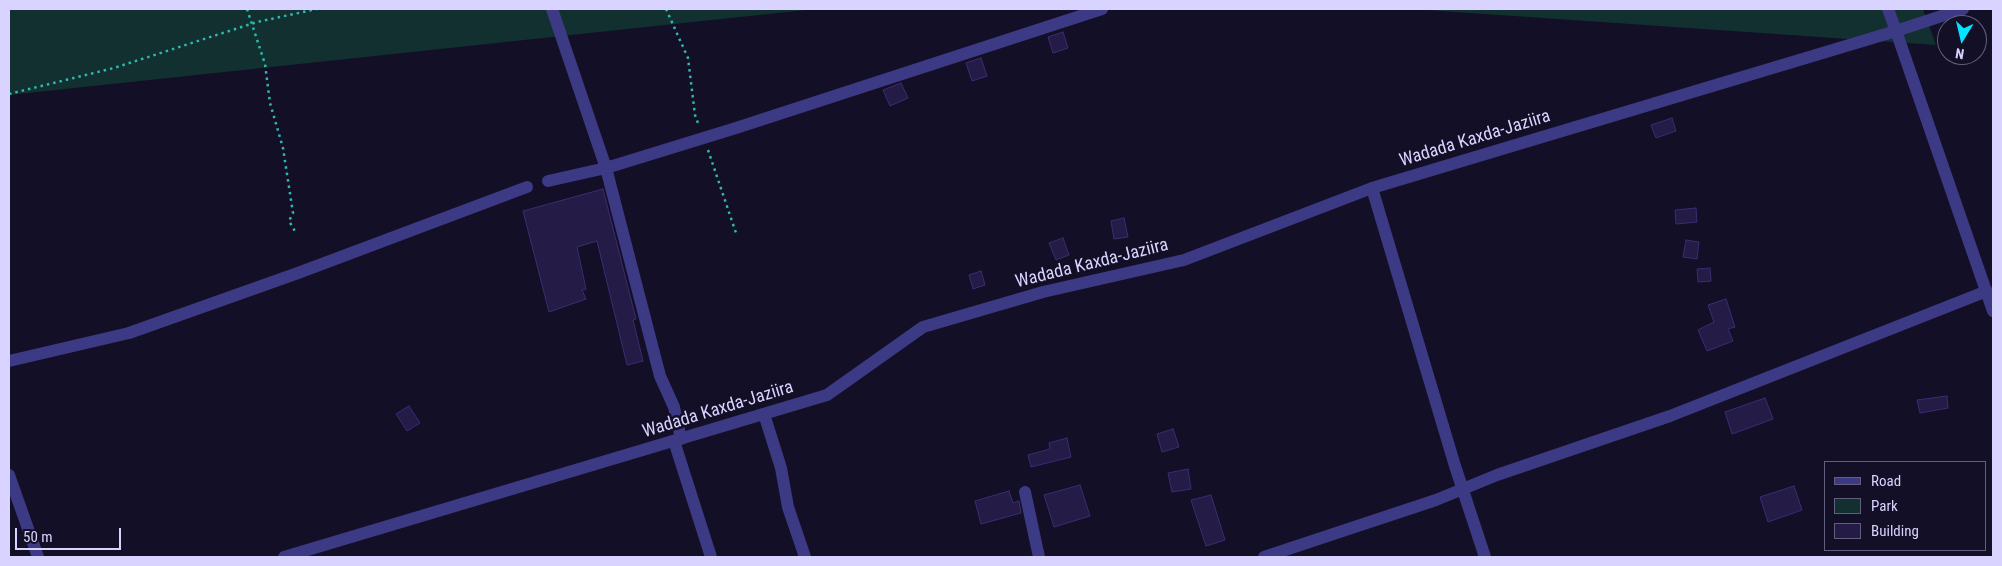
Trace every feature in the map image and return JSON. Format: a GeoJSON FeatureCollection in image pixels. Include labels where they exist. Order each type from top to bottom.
{"type":"FeatureCollection","features":[{"type":"Feature","properties":{"kind":"street"},"geometry":{"type":"LineString","coordinates":[[552,9],[606,168],[660,376],[674,407],[677,440],[711,557]]}},
{"type":"Feature","properties":{"kind":"street"},"geometry":{"type":"LineString","coordinates":[[548,181],[606,168],[704,138],[1102,9]]}},
{"type":"Feature","properties":{"kind":"street"},"geometry":{"type":"LineString","coordinates":[[1888,9],[1993,311]]}},
{"type":"Feature","properties":{"kind":"street","name":"Wadada Kaxda-Jaziira"},"geometry":{"type":"LineString","coordinates":[[284,557],[827,395],[924,327],[1043,292],[1184,260],[1372,188],[1896,31],[1962,9]]}},
{"type":"Feature","properties":{"kind":"street"},"geometry":{"type":"LineString","coordinates":[[9,361],[129,333],[307,270],[528,187]]}},
{"type":"Feature","properties":{"kind":"street"},"geometry":{"type":"LineString","coordinates":[[1372,188],[1462,489],[1485,557]]}},
{"type":"Feature","properties":{"kind":"street"},"geometry":{"type":"LineString","coordinates":[[1264,557],[1436,500],[1462,489],[1670,416],[1987,291]]}},
{"type":"Feature","properties":{"kind":"street"},"geometry":{"type":"LineString","coordinates":[[764,414],[781,468],[788,507],[805,557]]}},
{"type":"Feature","properties":{"kind":"street"},"geometry":{"type":"LineString","coordinates":[[9,475],[38,557]]}},
{"type":"Feature","properties":{"kind":"street"},"geometry":{"type":"LineString","coordinates":[[1025,492],[1039,557]]}},
{"type":"Feature","properties":{"kind":"path"},"geometry":{"type":"LineString","coordinates":[[248,9],[265,64],[270,103],[283,148],[293,213],[289,221],[296,234]]}},
{"type":"Feature","properties":{"kind":"path"},"geometry":{"type":"LineString","coordinates":[[9,94],[114,68],[252,24],[317,9]]}},
{"type":"Feature","properties":{"kind":"path"},"geometry":{"type":"LineString","coordinates":[[666,9],[688,58],[695,115],[737,236]]}},
{"type":"Feature","properties":{"kind":"green space"},"geometry":{"type":"Polygon","coordinates":[[[9,9],[815,9],[9,95],[9,9]]]}},
{"type":"Feature","properties":{"kind":"green space"},"geometry":{"type":"Polygon","coordinates":[[[1412,9],[1923,9],[1936,45],[1412,9]]]}},
{"type":"Feature","properties":{"kind":"building"},"geometry":{"type":"Polygon","coordinates":[[[1063,32],[1068,48],[1053,53],[1048,37],[1063,32]]]}},
{"type":"Feature","properties":{"kind":"building"},"geometry":{"type":"Polygon","coordinates":[[[981,58],[987,76],[972,81],[966,63],[981,58]]]}},
{"type":"Feature","properties":{"kind":"building"},"geometry":{"type":"Polygon","coordinates":[[[901,83],[908,98],[890,106],[883,90],[901,83]]]}},
{"type":"Feature","properties":{"kind":"building"},"geometry":{"type":"Polygon","coordinates":[[[1672,118],[1676,131],[1656,138],[1651,125],[1672,118]]]}},
{"type":"Feature","properties":{"kind":"building"},"geometry":{"type":"Polygon","coordinates":[[[603,189],[636,319],[633,320],[643,361],[627,365],[597,241],[577,247],[586,289],[582,290],[586,299],[549,312],[523,211],[603,189]]]}},
{"type":"Feature","properties":{"kind":"building"},"geometry":{"type":"Polygon","coordinates":[[[1696,208],[1697,222],[1676,224],[1675,210],[1696,208]]]}},
{"type":"Feature","properties":{"kind":"building"},"geometry":{"type":"Polygon","coordinates":[[[1124,218],[1128,237],[1114,239],[1111,221],[1124,218]]]}},
{"type":"Feature","properties":{"kind":"building"},"geometry":{"type":"Polygon","coordinates":[[[1063,238],[1069,255],[1056,260],[1049,243],[1063,238]]]}},
{"type":"Feature","properties":{"kind":"building"},"geometry":{"type":"Polygon","coordinates":[[[1686,240],[1699,242],[1697,259],[1683,257],[1686,240]]]}},
{"type":"Feature","properties":{"kind":"building"},"geometry":{"type":"Polygon","coordinates":[[[1710,268],[1711,281],[1698,282],[1697,269],[1710,268]]]}},
{"type":"Feature","properties":{"kind":"building"},"geometry":{"type":"Polygon","coordinates":[[[981,271],[985,285],[973,289],[969,275],[981,271]]]}},
{"type":"Feature","properties":{"kind":"building"},"geometry":{"type":"Polygon","coordinates":[[[1726,299],[1735,327],[1728,329],[1733,341],[1707,351],[1698,330],[1714,322],[1708,305],[1726,299]]]}},
{"type":"Feature","properties":{"kind":"building"},"geometry":{"type":"Polygon","coordinates":[[[1947,396],[1948,408],[1920,413],[1917,400],[1947,396]]]}},
{"type":"Feature","properties":{"kind":"building"},"geometry":{"type":"Polygon","coordinates":[[[1765,398],[1773,419],[1732,434],[1725,412],[1765,398]]]}},
{"type":"Feature","properties":{"kind":"building"},"geometry":{"type":"Polygon","coordinates":[[[409,406],[420,423],[407,431],[396,414],[409,406]]]}},
{"type":"Feature","properties":{"kind":"building"},"geometry":{"type":"Polygon","coordinates":[[[1173,429],[1179,447],[1162,452],[1157,434],[1173,429]]]}},
{"type":"Feature","properties":{"kind":"building"},"geometry":{"type":"Polygon","coordinates":[[[1067,438],[1071,457],[1031,467],[1028,455],[1050,449],[1049,443],[1067,438]]]}},
{"type":"Feature","properties":{"kind":"building"},"geometry":{"type":"Polygon","coordinates":[[[1188,469],[1191,489],[1172,492],[1168,473],[1188,469]]]}},
{"type":"Feature","properties":{"kind":"building"},"geometry":{"type":"Polygon","coordinates":[[[1080,485],[1090,516],[1054,527],[1044,495],[1080,485]]]}},
{"type":"Feature","properties":{"kind":"building"},"geometry":{"type":"Polygon","coordinates":[[[1794,486],[1802,510],[1768,522],[1760,497],[1794,486]]]}},
{"type":"Feature","properties":{"kind":"building"},"geometry":{"type":"Polygon","coordinates":[[[1009,491],[1013,503],[1019,501],[1021,513],[981,524],[975,501],[1009,491]]]}},
{"type":"Feature","properties":{"kind":"building"},"geometry":{"type":"Polygon","coordinates":[[[1211,495],[1225,540],[1206,546],[1191,500],[1211,495]]]}}]}
